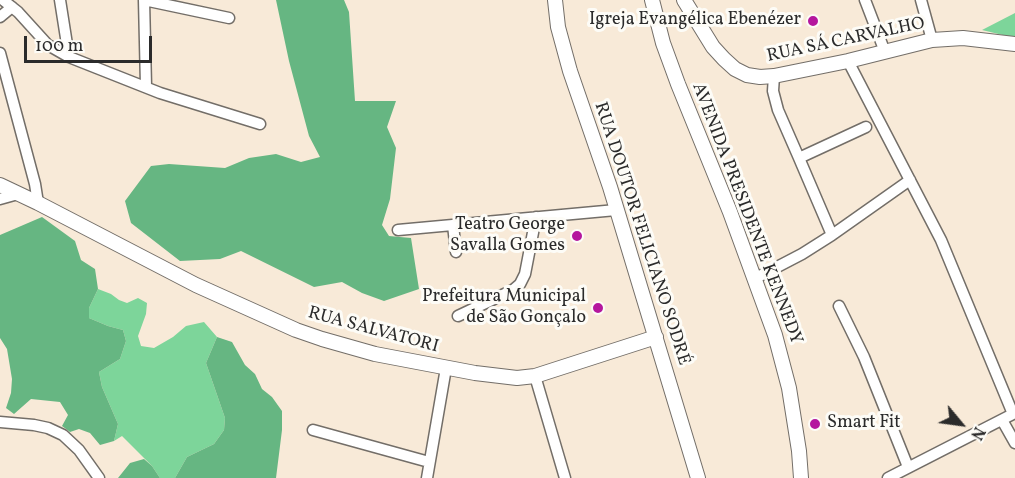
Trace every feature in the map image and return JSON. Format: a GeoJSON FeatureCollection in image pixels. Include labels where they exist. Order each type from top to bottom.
{"type":"FeatureCollection","features":[{"type":"Feature","properties":{"kind":"main road","name":"RUA DOUTOR FELICIANO SODRÉ"},"geometry":{"type":"LineString","coordinates":[[555,0],[558,27],[570,72],[610,187],[698,478]]}},
{"type":"Feature","properties":{"kind":"main road","name":"AVENIDA PRESIDENTE KENNEDY"},"geometry":{"type":"LineString","coordinates":[[652,0],[663,43],[678,84],[730,212],[775,335],[789,388],[801,478]]}},
{"type":"Feature","properties":{"kind":"main road","name":"RUA SÁ CARVALHO"},"geometry":{"type":"LineString","coordinates":[[684,0],[724,59],[735,69],[747,75],[760,77],[848,61],[932,40],[963,38],[1015,44]]}},
{"type":"Feature","properties":{"kind":"main road","name":"RUA SALVATORI"},"geometry":{"type":"LineString","coordinates":[[0,185],[196,285],[296,330],[375,354],[446,368],[517,378],[535,376],[656,337]]}},
{"type":"Feature","properties":{"kind":"street"},"geometry":{"type":"LineString","coordinates":[[60,0],[69,57]]}},
{"type":"Feature","properties":{"kind":"street"},"geometry":{"type":"LineString","coordinates":[[146,86],[144,0],[229,18]]}},
{"type":"Feature","properties":{"kind":"street"},"geometry":{"type":"LineString","coordinates":[[865,0],[885,52]]}},
{"type":"Feature","properties":{"kind":"street"},"geometry":{"type":"LineString","coordinates":[[921,0],[932,40]]}},
{"type":"Feature","properties":{"kind":"street"},"geometry":{"type":"LineString","coordinates":[[0,17],[8,3],[48,45],[69,57],[160,93],[260,124]]}},
{"type":"Feature","properties":{"kind":"street"},"geometry":{"type":"LineString","coordinates":[[0,53],[38,203]]}},
{"type":"Feature","properties":{"kind":"street"},"geometry":{"type":"LineString","coordinates":[[848,61],[941,240],[1014,414],[888,478]]}},
{"type":"Feature","properties":{"kind":"street"},"geometry":{"type":"LineString","coordinates":[[774,76],[773,91],[778,110],[832,235]]}},
{"type":"Feature","properties":{"kind":"street"},"geometry":{"type":"LineString","coordinates":[[799,158],[866,127]]}},
{"type":"Feature","properties":{"kind":"street"},"geometry":{"type":"LineString","coordinates":[[754,279],[832,235],[910,180]]}},
{"type":"Feature","properties":{"kind":"street"},"geometry":{"type":"LineString","coordinates":[[0,199],[18,194]]}},
{"type":"Feature","properties":{"kind":"street"},"geometry":{"type":"LineString","coordinates":[[398,230],[616,210]]}},
{"type":"Feature","properties":{"kind":"street"},"geometry":{"type":"LineString","coordinates":[[458,316],[513,290],[520,284],[525,274],[536,217]]}},
{"type":"Feature","properties":{"kind":"street"},"geometry":{"type":"LineString","coordinates":[[453,225],[456,252]]}},
{"type":"Feature","properties":{"kind":"street"},"geometry":{"type":"LineString","coordinates":[[839,306],[864,357],[908,467]]}},
{"type":"Feature","properties":{"kind":"street"},"geometry":{"type":"LineString","coordinates":[[427,478],[446,368]]}},
{"type":"Feature","properties":{"kind":"street"},"geometry":{"type":"LineString","coordinates":[[535,376],[565,478]]}},
{"type":"Feature","properties":{"kind":"street"},"geometry":{"type":"LineString","coordinates":[[1002,420],[1015,443]]}},
{"type":"Feature","properties":{"kind":"street"},"geometry":{"type":"LineString","coordinates":[[0,422],[48,428],[63,435],[79,450],[99,478]]}},
{"type":"Feature","properties":{"kind":"street"},"geometry":{"type":"LineString","coordinates":[[313,430],[429,462]]}},
{"type":"Feature","properties":{"kind":"green space"},"geometry":{"type":"Polygon","coordinates":[[[276,0],[344,0],[349,12],[355,101],[396,101],[387,127],[396,148],[390,199],[382,225],[389,236],[411,238],[419,289],[384,301],[342,282],[314,287],[241,251],[220,259],[180,261],[131,223],[125,201],[151,166],[169,164],[225,168],[249,158],[276,154],[301,162],[320,157],[309,136],[276,0]]]}},
{"type":"Feature","properties":{"kind":"green space"},"geometry":{"type":"Polygon","coordinates":[[[1015,13],[1015,38],[982,30],[1015,13]]]}},
{"type":"Feature","properties":{"kind":"green space"},"geometry":{"type":"Polygon","coordinates":[[[42,217],[75,241],[81,260],[95,269],[98,289],[89,308],[89,318],[123,330],[126,341],[120,359],[99,372],[102,387],[118,424],[114,441],[100,445],[90,433],[79,429],[70,432],[62,426],[68,415],[60,402],[31,399],[14,414],[6,408],[11,393],[12,379],[7,349],[0,338],[0,235],[42,217]]]}},
{"type":"Feature","properties":{"kind":"green space"},"geometry":{"type":"Polygon","coordinates":[[[98,289],[127,303],[138,298],[147,303],[146,314],[138,336],[141,346],[154,348],[186,326],[204,322],[217,337],[206,363],[225,418],[224,430],[214,444],[187,457],[175,478],[160,478],[152,466],[122,436],[114,441],[118,424],[102,387],[99,372],[120,359],[126,341],[123,330],[89,318],[89,308],[98,289]]]}},
{"type":"Feature","properties":{"kind":"green space"},"geometry":{"type":"Polygon","coordinates":[[[217,337],[232,342],[245,365],[255,374],[262,389],[272,397],[282,411],[276,478],[175,478],[187,457],[214,444],[224,430],[225,418],[206,363],[217,337]]]}},
{"type":"Feature","properties":{"kind":"green space"},"geometry":{"type":"Polygon","coordinates":[[[144,459],[160,478],[118,478],[130,463],[144,459]]]}},
{"type":"Feature","properties":{"kind":"place","name":"Igreja Evangélica Ebenézer"},"geometry":{"type":"Point","coordinates":[813,21]}},
{"type":"Feature","properties":{"kind":"place","name":"Teatro George Savalla Gomes"},"geometry":{"type":"Point","coordinates":[577,236]}},
{"type":"Feature","properties":{"kind":"place","name":"Prefeitura Municipal de São Gonçalo"},"geometry":{"type":"Point","coordinates":[598,308]}},
{"type":"Feature","properties":{"kind":"place","name":"Smart Fit"},"geometry":{"type":"Point","coordinates":[815,424]}}]}
